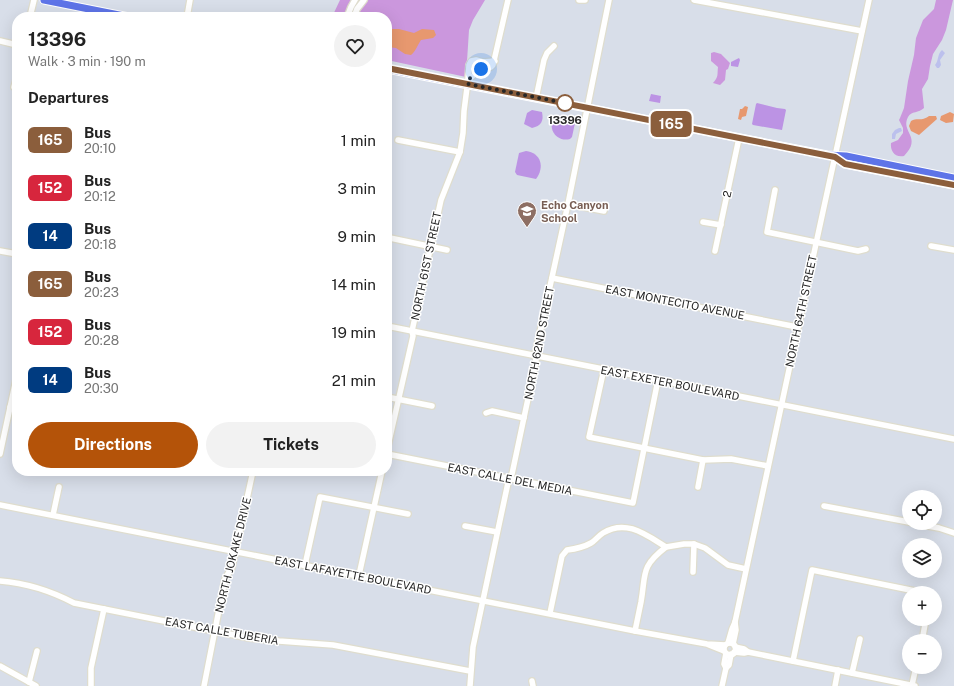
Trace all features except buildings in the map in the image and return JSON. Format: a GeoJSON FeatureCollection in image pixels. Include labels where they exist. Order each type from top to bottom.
{"type":"FeatureCollection","features":[{"type":"Feature","properties":{"kind":"main road"},"geometry":{"type":"LineString","coordinates":[[44,0],[104,12]]}},
{"type":"Feature","properties":{"kind":"main road"},"geometry":{"type":"LineString","coordinates":[[392,69],[468,82],[536,98],[588,107],[835,157],[845,164],[954,178]]}},
{"type":"Feature","properties":{"kind":"main road"},"geometry":{"type":"LineString","coordinates":[[908,173],[954,185]]}},
{"type":"Feature","properties":{"kind":"street"},"geometry":{"type":"LineString","coordinates":[[31,12],[34,0]]}},
{"type":"Feature","properties":{"kind":"street"},"geometry":{"type":"LineString","coordinates":[[189,12],[190,0]]}},
{"type":"Feature","properties":{"kind":"street"},"geometry":{"type":"LineString","coordinates":[[356,12],[364,0]]}},
{"type":"Feature","properties":{"kind":"street"},"geometry":{"type":"LineString","coordinates":[[468,82],[481,69],[491,67],[495,61],[508,0]]}},
{"type":"Feature","properties":{"kind":"street"},"geometry":{"type":"LineString","coordinates":[[579,0],[585,0]]}},
{"type":"Feature","properties":{"kind":"street","name":"NORTH 62ND STREET"},"geometry":{"type":"LineString","coordinates":[[470,686],[473,647],[482,600],[524,418],[536,361],[535,355],[568,204],[609,0]]}},
{"type":"Feature","properties":{"kind":"street"},"geometry":{"type":"LineString","coordinates":[[694,0],[862,31]]}},
{"type":"Feature","properties":{"kind":"street","name":"NORTH 64TH STREET"},"geometry":{"type":"LineString","coordinates":[[722,686],[726,668],[729,665],[732,629],[735,622],[815,241],[835,157],[868,0]]}},
{"type":"Feature","properties":{"kind":"street"},"geometry":{"type":"LineString","coordinates":[[349,12],[353,1],[360,5]]}},
{"type":"Feature","properties":{"kind":"street"},"geometry":{"type":"LineString","coordinates":[[0,41],[12,44]]}},
{"type":"Feature","properties":{"kind":"street"},"geometry":{"type":"LineString","coordinates":[[536,98],[544,60],[547,53],[554,46]]}},
{"type":"Feature","properties":{"kind":"street","name":"NORTH 61ST STREET"},"geometry":{"type":"LineString","coordinates":[[392,429],[413,336],[412,331],[430,247],[442,197],[446,185],[456,166],[460,152],[468,82],[468,65],[471,61],[480,61]]}},
{"type":"Feature","properties":{"kind":"street"},"geometry":{"type":"LineString","coordinates":[[481,69],[482,66],[480,61],[495,61]]}},
{"type":"Feature","properties":{"kind":"street","name":"2"},"geometry":{"type":"LineString","coordinates":[[715,251],[739,138]]}},
{"type":"Feature","properties":{"kind":"street"},"geometry":{"type":"LineString","coordinates":[[398,140],[460,152]]}},
{"type":"Feature","properties":{"kind":"street"},"geometry":{"type":"LineString","coordinates":[[775,190],[767,232],[858,251],[866,249]]}},
{"type":"Feature","properties":{"kind":"street"},"geometry":{"type":"LineString","coordinates":[[568,204],[604,211]]}},
{"type":"Feature","properties":{"kind":"street"},"geometry":{"type":"LineString","coordinates":[[703,222],[720,225]]}},
{"type":"Feature","properties":{"kind":"street"},"geometry":{"type":"LineString","coordinates":[[392,238],[447,250]]}},
{"type":"Feature","properties":{"kind":"street"},"geometry":{"type":"LineString","coordinates":[[931,246],[954,250]]}},
{"type":"Feature","properties":{"kind":"street"},"geometry":{"type":"LineString","coordinates":[[0,251],[12,253]]}},
{"type":"Feature","properties":{"kind":"street","name":"EAST MONTECITO AVENUE"},"geometry":{"type":"LineString","coordinates":[[552,278],[798,327]]}},
{"type":"Feature","properties":{"kind":"street","name":"EAST EXETER BOULEVARD"},"geometry":{"type":"LineString","coordinates":[[392,327],[954,439]]}},
{"type":"Feature","properties":{"kind":"street"},"geometry":{"type":"LineString","coordinates":[[604,370],[589,437],[703,460],[731,459],[768,466]]}},
{"type":"Feature","properties":{"kind":"street"},"geometry":{"type":"LineString","coordinates":[[644,448],[658,380]]}},
{"type":"Feature","properties":{"kind":"street"},"geometry":{"type":"LineString","coordinates":[[0,454],[12,398]]}},
{"type":"Feature","properties":{"kind":"street"},"geometry":{"type":"LineString","coordinates":[[392,398],[432,406]]}},
{"type":"Feature","properties":{"kind":"street"},"geometry":{"type":"LineString","coordinates":[[486,413],[492,411],[524,418]]}},
{"type":"Feature","properties":{"kind":"street","name":"EAST CALLE DEL MEDIA"},"geometry":{"type":"LineString","coordinates":[[392,455],[633,503],[644,448]]}},
{"type":"Feature","properties":{"kind":"street"},"geometry":{"type":"LineString","coordinates":[[698,487],[703,460]]}},
{"type":"Feature","properties":{"kind":"street","name":"NORTH JOKAKE DRIVE"},"geometry":{"type":"LineString","coordinates":[[204,686],[214,630],[226,579],[232,567],[252,476]]}},
{"type":"Feature","properties":{"kind":"street"},"geometry":{"type":"LineString","coordinates":[[359,575],[381,476]]}},
{"type":"Feature","properties":{"kind":"street"},"geometry":{"type":"LineString","coordinates":[[53,515],[59,487]]}},
{"type":"Feature","properties":{"kind":"street"},"geometry":{"type":"LineString","coordinates":[[305,565],[320,497],[408,514]]}},
{"type":"Feature","properties":{"kind":"street","name":"EAST LAFAYETTE BOULEVARD"},"geometry":{"type":"LineString","coordinates":[[0,505],[359,575],[635,631],[730,649],[744,649],[748,652],[838,670],[902,685],[914,686]]}},
{"type":"Feature","properties":{"kind":"street"},"geometry":{"type":"LineString","coordinates":[[824,506],[902,521]]}},
{"type":"Feature","properties":{"kind":"street"},"geometry":{"type":"LineString","coordinates":[[465,526],[497,532]]}},
{"type":"Feature","properties":{"kind":"street"},"geometry":{"type":"LineString","coordinates":[[550,614],[562,556],[567,550],[592,543],[601,534],[611,529],[620,527],[632,529],[648,536],[666,547]]}},
{"type":"Feature","properties":{"kind":"street"},"geometry":{"type":"LineString","coordinates":[[942,529],[954,533]]}},
{"type":"Feature","properties":{"kind":"street"},"geometry":{"type":"LineString","coordinates":[[693,572],[694,544]]}},
{"type":"Feature","properties":{"kind":"street"},"geometry":{"type":"LineString","coordinates":[[635,631],[641,601],[644,572],[650,561],[666,547],[694,544],[705,548],[728,565],[746,569]]}},
{"type":"Feature","properties":{"kind":"street"},"geometry":{"type":"LineString","coordinates":[[793,661],[812,570],[902,588]]}},
{"type":"Feature","properties":{"kind":"street","name":"EAST CALLE TUBERIA"},"geometry":{"type":"LineString","coordinates":[[0,581],[38,588],[54,593],[74,603],[248,638],[278,642],[333,645],[470,671]]}},
{"type":"Feature","properties":{"kind":"street"},"geometry":{"type":"LineString","coordinates":[[91,686],[91,668],[104,609]]}},
{"type":"Feature","properties":{"kind":"street"},"geometry":{"type":"LineString","coordinates":[[852,673],[860,640]]}},
{"type":"Feature","properties":{"kind":"street"},"geometry":{"type":"LineString","coordinates":[[29,682],[36,652]]}},
{"type":"Feature","properties":{"kind":"street"},"geometry":{"type":"LineString","coordinates":[[0,666],[36,686]]}},
{"type":"Feature","properties":{"kind":"street"},"geometry":{"type":"LineString","coordinates":[[835,686],[838,670]]}},
{"type":"Feature","properties":{"kind":"street"},"geometry":{"type":"LineString","coordinates":[[914,686],[915,674]]}},
{"type":"Feature","properties":{"kind":"shaded area"},"geometry":{"type":"Polygon","coordinates":[[[340,0],[485,0],[469,30],[466,77],[392,61],[392,12],[334,12],[340,0]]]}},
{"type":"Feature","properties":{"kind":"shaded area"},"geometry":{"type":"Polygon","coordinates":[[[936,0],[953,0],[946,30],[942,40],[933,54],[928,79],[922,89],[924,108],[909,115],[906,122],[912,139],[912,144],[904,156],[898,156],[892,151],[891,143],[898,140],[903,133],[903,128],[899,120],[904,108],[916,38],[923,20],[934,9],[936,0]]]}},
{"type":"Feature","properties":{"kind":"shaded area"},"geometry":{"type":"Polygon","coordinates":[[[392,29],[399,29],[414,33],[422,29],[434,30],[436,35],[433,38],[421,40],[411,55],[405,54],[396,48],[392,48],[392,29]]]}},
{"type":"Feature","properties":{"kind":"shaded area"},"geometry":{"type":"Polygon","coordinates":[[[714,52],[721,54],[730,63],[728,69],[726,70],[725,80],[720,85],[713,83],[717,77],[718,67],[711,61],[711,53],[714,52]]]}},
{"type":"Feature","properties":{"kind":"shaded area"},"geometry":{"type":"Polygon","coordinates":[[[739,58],[740,60],[738,67],[731,66],[731,62],[739,58]]]}},
{"type":"Feature","properties":{"kind":"shaded area"},"geometry":{"type":"Polygon","coordinates":[[[651,94],[661,96],[660,103],[649,101],[651,94]]]}},
{"type":"Feature","properties":{"kind":"shaded area"},"geometry":{"type":"Polygon","coordinates":[[[757,103],[786,110],[782,130],[752,124],[757,103]]]}},
{"type":"Feature","properties":{"kind":"shaded area"},"geometry":{"type":"Polygon","coordinates":[[[745,106],[748,107],[746,116],[742,117],[741,120],[738,119],[740,109],[745,106]]]}},
{"type":"Feature","properties":{"kind":"shaded area"},"geometry":{"type":"Polygon","coordinates":[[[532,110],[542,112],[543,118],[538,126],[532,128],[524,124],[527,113],[532,110]]]}},
{"type":"Feature","properties":{"kind":"shaded area"},"geometry":{"type":"Polygon","coordinates":[[[950,112],[954,114],[953,122],[946,123],[940,120],[941,116],[950,112]]]}},
{"type":"Feature","properties":{"kind":"shaded area"},"geometry":{"type":"Polygon","coordinates":[[[557,115],[571,118],[575,123],[572,137],[570,139],[565,140],[560,138],[553,132],[553,119],[557,115]]]}},
{"type":"Feature","properties":{"kind":"shaded area"},"geometry":{"type":"Polygon","coordinates":[[[929,116],[936,116],[937,119],[919,135],[911,131],[909,126],[911,121],[916,119],[924,119],[929,116]]]}},
{"type":"Feature","properties":{"kind":"shaded area"},"geometry":{"type":"Polygon","coordinates":[[[526,151],[531,152],[540,161],[540,170],[536,179],[517,175],[515,172],[519,153],[526,151]]]}},
{"type":"Feature","properties":{"kind":"sand"},"geometry":{"type":"Polygon","coordinates":[[[942,50],[945,53],[940,60],[941,65],[937,68],[935,65],[939,53],[942,50]]]}},
{"type":"Feature","properties":{"kind":"sand"},"geometry":{"type":"Polygon","coordinates":[[[901,128],[902,131],[896,134],[895,139],[892,139],[892,134],[901,128]]]}},
{"type":"Feature","properties":{"kind":"bus line","name":"165"},"geometry":{"type":"LineString","coordinates":[[392,69],[835,157],[845,164],[954,185]]}},
{"type":"Feature","properties":{"kind":"place","name":"13396"},"geometry":{"type":"Point","coordinates":[565,103]}},
{"type":"Feature","properties":{"kind":"place","name":"Echo Canyon School"},"geometry":{"type":"Point","coordinates":[527,228]}},
{"type":"Feature","properties":{"kind":"route"},"geometry":{"type":"LineString","coordinates":[[481,69],[476,75],[468,80],[468,84],[565,103]]}}]}
